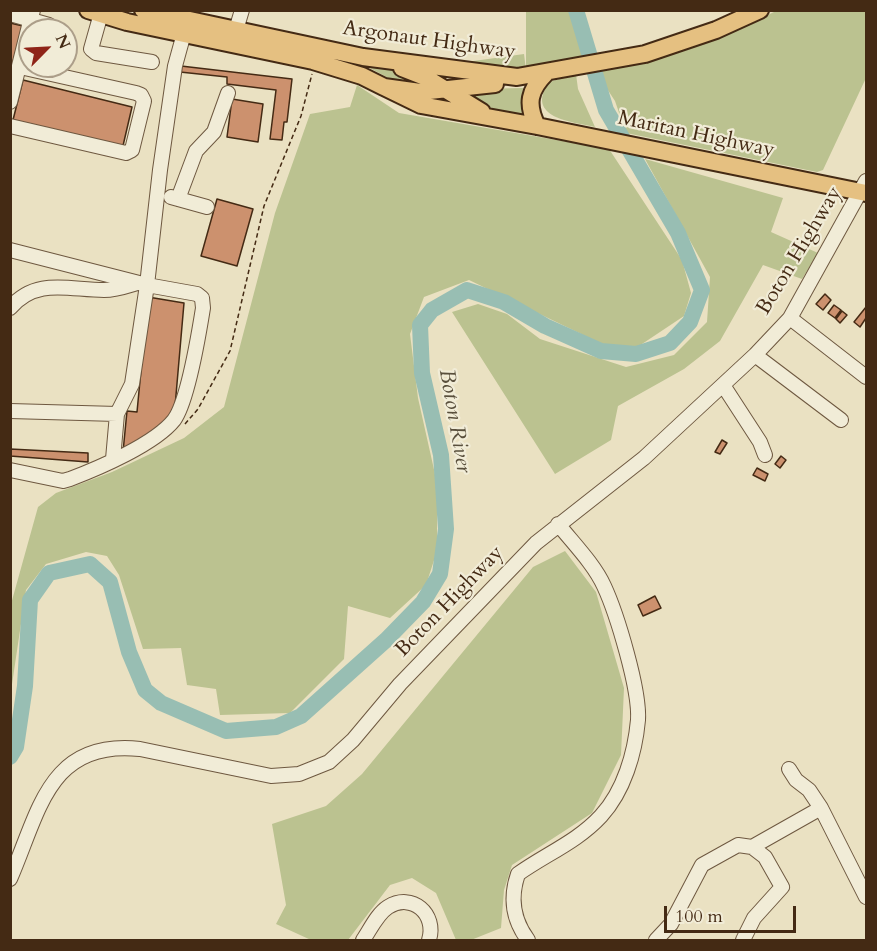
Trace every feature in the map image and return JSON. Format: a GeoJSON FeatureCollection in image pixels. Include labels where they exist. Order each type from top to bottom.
{"type":"FeatureCollection","features":[{"type":"Feature","properties":{"kind":"main road","name":"Argonaut Highway"},"geometry":{"type":"LineString","coordinates":[[97,12],[142,14],[313,61],[362,76],[384,87],[411,92],[503,84],[645,54],[716,30],[760,10]]}},
{"type":"Feature","properties":{"kind":"main road","name":"Argonaut Highway"},"geometry":{"type":"LineString","coordinates":[[233,38],[496,76],[547,73]]}},
{"type":"Feature","properties":{"kind":"main road","name":"Maritan Highway"},"geometry":{"type":"LineString","coordinates":[[363,57],[411,70],[480,111],[517,123]]}},
{"type":"Feature","properties":{"kind":"main road"},"geometry":{"type":"LineString","coordinates":[[537,126],[530,110],[530,96],[534,85],[547,73]]}},
{"type":"Feature","properties":{"kind":"main road","name":"Maritan Highway"},"geometry":{"type":"LineString","coordinates":[[384,87],[421,105],[865,189]]}},
{"type":"Feature","properties":{"kind":"street"},"geometry":{"type":"LineString","coordinates":[[233,38],[242,10]]}},
{"type":"Feature","properties":{"kind":"street"},"geometry":{"type":"LineString","coordinates":[[97,12],[91,50],[152,62]]}},
{"type":"Feature","properties":{"kind":"street"},"geometry":{"type":"LineString","coordinates":[[10,14],[32,15]]}},
{"type":"Feature","properties":{"kind":"street"},"geometry":{"type":"LineString","coordinates":[[113,459],[117,414],[132,384],[143,284],[175,66],[185,27]]}},
{"type":"Feature","properties":{"kind":"street"},"geometry":{"type":"LineString","coordinates":[[10,102],[18,74]]}},
{"type":"Feature","properties":{"kind":"street"},"geometry":{"type":"LineString","coordinates":[[10,126],[126,153],[132,150],[144,101],[141,95],[69,78]]}},
{"type":"Feature","properties":{"kind":"street"},"geometry":{"type":"LineString","coordinates":[[178,199],[196,151],[214,132],[228,93]]}},
{"type":"Feature","properties":{"kind":"street","name":"Boton Highway"},"geometry":{"type":"LineString","coordinates":[[10,879],[51,785],[69,763],[94,751],[121,747],[140,749],[271,776],[299,774],[329,762],[353,740],[400,684],[536,543],[644,458],[755,355],[790,318],[865,189]]}},
{"type":"Feature","properties":{"kind":"street"},"geometry":{"type":"LineString","coordinates":[[157,194],[207,207]]}},
{"type":"Feature","properties":{"kind":"street"},"geometry":{"type":"LineString","coordinates":[[10,250],[143,284],[197,294],[202,298],[202,318],[185,392],[175,418],[140,445],[94,470],[63,481],[10,470]]}},
{"type":"Feature","properties":{"kind":"street"},"geometry":{"type":"LineString","coordinates":[[10,308],[30,291],[61,287],[104,290],[143,284]]}},
{"type":"Feature","properties":{"kind":"street"},"geometry":{"type":"LineString","coordinates":[[790,318],[867,377]]}},
{"type":"Feature","properties":{"kind":"street"},"geometry":{"type":"LineString","coordinates":[[755,355],[841,420]]}},
{"type":"Feature","properties":{"kind":"street"},"geometry":{"type":"LineString","coordinates":[[723,385],[760,442],[765,456]]}},
{"type":"Feature","properties":{"kind":"street"},"geometry":{"type":"LineString","coordinates":[[10,411],[117,414]]}},
{"type":"Feature","properties":{"kind":"street"},"geometry":{"type":"LineString","coordinates":[[528,940],[521,932],[514,909],[512,891],[518,874],[574,840],[602,815],[620,788],[633,756],[638,717],[622,639],[604,585],[558,524]]}},
{"type":"Feature","properties":{"kind":"street"},"geometry":{"type":"LineString","coordinates":[[789,769],[796,780],[809,790],[821,808],[867,897]]}},
{"type":"Feature","properties":{"kind":"street"},"geometry":{"type":"LineString","coordinates":[[752,847],[821,808]]}},
{"type":"Feature","properties":{"kind":"street"},"geometry":{"type":"LineString","coordinates":[[656,940],[671,924],[702,865],[738,845],[752,847],[765,857],[782,887],[754,918],[743,940]]}},
{"type":"Feature","properties":{"kind":"street"},"geometry":{"type":"LineString","coordinates":[[363,940],[387,908],[398,902],[419,908],[428,917],[433,928],[429,940]]}},
{"type":"Feature","properties":{"kind":"path"},"geometry":{"type":"LineString","coordinates":[[181,430],[198,409],[230,351],[264,206],[304,107],[313,61]]}},
{"type":"Feature","properties":{"kind":"green space"},"geometry":{"type":"Polygon","coordinates":[[[526,11],[570,11],[584,58],[526,69],[526,11]]]}},
{"type":"Feature","properties":{"kind":"green space"},"geometry":{"type":"Polygon","coordinates":[[[776,11],[866,11],[866,78],[823,170],[817,172],[626,133],[615,101],[596,72],[689,48],[776,11]]]}},
{"type":"Feature","properties":{"kind":"green space"},"geometry":{"type":"Polygon","coordinates":[[[524,54],[526,70],[452,64],[524,54]]]}},
{"type":"Feature","properties":{"kind":"green space"},"geometry":{"type":"Polygon","coordinates":[[[364,65],[399,70],[422,79],[418,86],[394,81],[364,65]]]}},
{"type":"Feature","properties":{"kind":"green space"},"geometry":{"type":"Polygon","coordinates":[[[576,74],[578,89],[595,127],[554,116],[543,104],[543,94],[549,82],[576,74]]]}},
{"type":"Feature","properties":{"kind":"green space"},"geometry":{"type":"Polygon","coordinates":[[[357,85],[399,113],[609,149],[682,260],[691,293],[684,316],[636,348],[602,344],[469,280],[424,297],[410,334],[418,398],[437,483],[437,551],[426,585],[390,618],[348,606],[344,659],[290,713],[220,715],[216,689],[187,685],[181,648],[143,649],[119,575],[107,556],[86,552],[46,564],[26,590],[11,691],[11,604],[38,507],[56,493],[112,472],[184,438],[224,407],[275,213],[310,114],[350,107],[357,85]]]}},
{"type":"Feature","properties":{"kind":"green space"},"geometry":{"type":"Polygon","coordinates":[[[523,88],[522,115],[489,109],[462,96],[473,89],[523,88]]]}},
{"type":"Feature","properties":{"kind":"green space"},"geometry":{"type":"Polygon","coordinates":[[[645,159],[783,198],[771,232],[818,253],[802,279],[763,265],[720,341],[684,369],[618,406],[611,440],[555,474],[452,312],[478,304],[507,314],[540,339],[626,367],[674,355],[707,322],[710,277],[645,159]]]}},
{"type":"Feature","properties":{"kind":"green space"},"geometry":{"type":"Polygon","coordinates":[[[565,551],[596,592],[624,688],[621,755],[592,813],[512,865],[504,890],[501,928],[471,940],[456,940],[436,893],[412,878],[390,885],[348,940],[311,940],[276,924],[286,905],[272,824],[326,806],[362,774],[533,567],[565,551]]]}},
{"type":"Feature","properties":{"kind":"building"},"geometry":{"type":"Polygon","coordinates":[[[10,23],[18,25],[18,44],[10,72],[10,23]]]}},
{"type":"Feature","properties":{"kind":"building"},"geometry":{"type":"Polygon","coordinates":[[[181,66],[292,79],[287,122],[284,122],[282,140],[270,139],[276,90],[227,84],[227,77],[180,72],[181,66]]]}},
{"type":"Feature","properties":{"kind":"building"},"geometry":{"type":"Polygon","coordinates":[[[23,80],[132,107],[122,150],[12,124],[23,80]]]}},
{"type":"Feature","properties":{"kind":"building"},"geometry":{"type":"Polygon","coordinates":[[[232,99],[263,104],[258,142],[227,137],[232,99]]]}},
{"type":"Feature","properties":{"kind":"building"},"geometry":{"type":"Polygon","coordinates":[[[217,199],[253,209],[237,266],[201,256],[217,199]]]}},
{"type":"Feature","properties":{"kind":"building"},"geometry":{"type":"Polygon","coordinates":[[[825,294],[831,300],[823,310],[816,304],[825,294]]]}},
{"type":"Feature","properties":{"kind":"building"},"geometry":{"type":"Polygon","coordinates":[[[148,297],[184,303],[174,418],[123,452],[127,411],[137,412],[148,297]]]}},
{"type":"Feature","properties":{"kind":"building"},"geometry":{"type":"Polygon","coordinates":[[[834,305],[841,310],[835,318],[828,313],[834,305]]]}},
{"type":"Feature","properties":{"kind":"building"},"geometry":{"type":"Polygon","coordinates":[[[866,307],[866,318],[860,327],[854,322],[866,307]]]}},
{"type":"Feature","properties":{"kind":"building"},"geometry":{"type":"Polygon","coordinates":[[[842,311],[847,315],[840,323],[836,319],[842,311]]]}},
{"type":"Feature","properties":{"kind":"building"},"geometry":{"type":"Polygon","coordinates":[[[722,440],[727,443],[720,454],[715,452],[722,440]]]}},
{"type":"Feature","properties":{"kind":"building"},"geometry":{"type":"Polygon","coordinates":[[[10,449],[88,453],[88,462],[10,456],[10,449]]]}},
{"type":"Feature","properties":{"kind":"building"},"geometry":{"type":"Polygon","coordinates":[[[781,456],[786,460],[780,468],[775,464],[781,456]]]}},
{"type":"Feature","properties":{"kind":"building"},"geometry":{"type":"Polygon","coordinates":[[[757,468],[768,474],[765,481],[753,475],[757,468]]]}},
{"type":"Feature","properties":{"kind":"building"},"geometry":{"type":"Polygon","coordinates":[[[655,596],[661,608],[643,616],[638,605],[655,596]]]}},
{"type":"Feature","properties":{"kind":"waterway","name":"Boton River"},"geometry":{"type":"LineString","coordinates":[[10,757],[16,747],[25,686],[30,600],[49,573],[90,564],[110,582],[129,652],[145,690],[161,703],[226,731],[276,727],[301,716],[386,640],[423,602],[440,574],[446,529],[441,455],[422,373],[420,325],[432,310],[467,290],[504,302],[545,326],[601,351],[636,354],[670,343],[690,322],[702,290],[678,233],[606,110],[576,10]]}}]}
